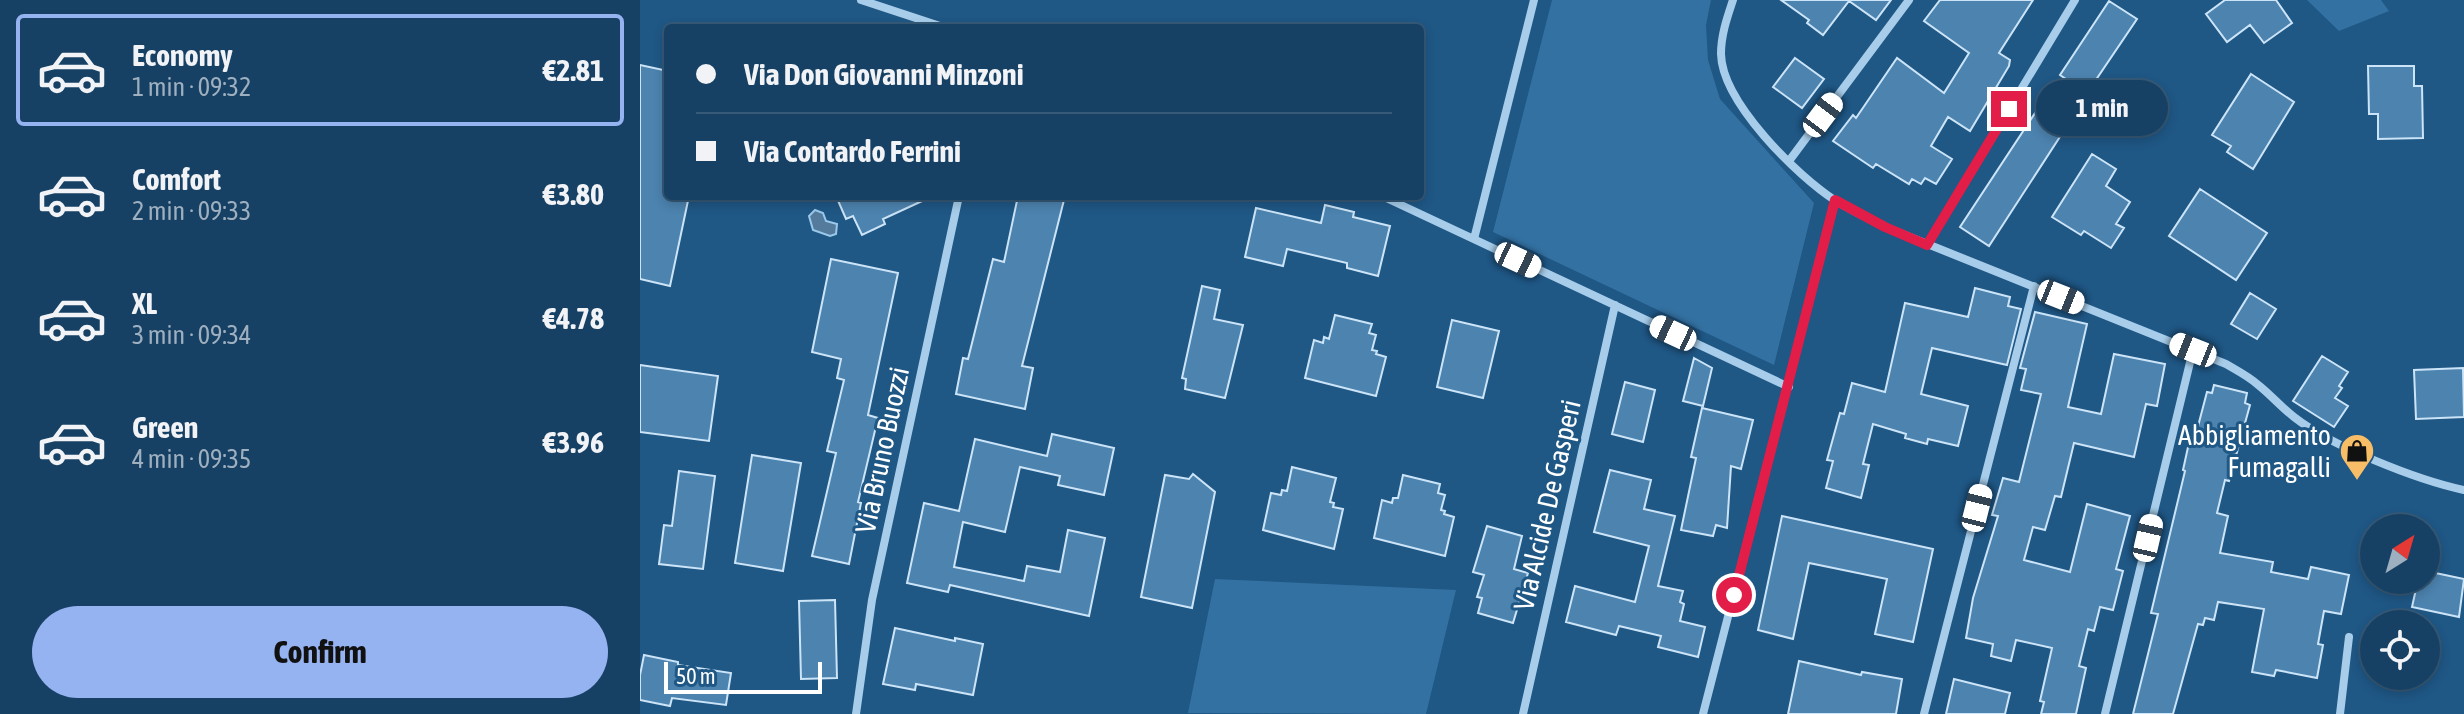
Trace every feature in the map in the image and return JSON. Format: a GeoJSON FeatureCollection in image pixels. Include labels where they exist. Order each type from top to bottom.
{"type":"FeatureCollection","features":[{"type":"Feature","properties":{"kind":"street"},"geometry":{"type":"LineString","coordinates":[[861,0],[934,24]]}},
{"type":"Feature","properties":{"kind":"street"},"geometry":{"type":"LineString","coordinates":[[1474,239],[1534,0]]}},
{"type":"Feature","properties":{"kind":"street"},"geometry":{"type":"LineString","coordinates":[[1733,0],[1724,27],[1721,56],[1728,85],[1741,108],[1789,161],[1835,200],[1927,245],[2226,364],[2320,434],[2368,457],[2464,490]]}},
{"type":"Feature","properties":{"kind":"street"},"geometry":{"type":"LineString","coordinates":[[1789,161],[1909,0]]}},
{"type":"Feature","properties":{"kind":"street"},"geometry":{"type":"LineString","coordinates":[[1927,245],[2075,0]]}},
{"type":"Feature","properties":{"kind":"street","name":"Via Bruno Buozzi"},"geometry":{"type":"LineString","coordinates":[[856,714],[872,600],[958,200]]}},
{"type":"Feature","properties":{"kind":"street"},"geometry":{"type":"LineString","coordinates":[[1391,200],[1789,387]]}},
{"type":"Feature","properties":{"kind":"street"},"geometry":{"type":"LineString","coordinates":[[1703,714],[1835,200]]}},
{"type":"Feature","properties":{"kind":"street"},"geometry":{"type":"LineString","coordinates":[[1924,714],[2034,286]]}},
{"type":"Feature","properties":{"kind":"street","name":"Via Alcide De Gasperi"},"geometry":{"type":"LineString","coordinates":[[1523,714],[1615,305]]}},
{"type":"Feature","properties":{"kind":"street"},"geometry":{"type":"LineString","coordinates":[[2105,714],[2193,350]]}},
{"type":"Feature","properties":{"kind":"street"},"geometry":{"type":"LineString","coordinates":[[2340,714],[2349,637]]}},
{"type":"Feature","properties":{"kind":"shaded area"},"geometry":{"type":"Polygon","coordinates":[[[1552,0],[1711,0],[1706,25],[1708,60],[1720,99],[1814,203],[1774,365],[1493,232],[1552,0]]]}},
{"type":"Feature","properties":{"kind":"shaded area"},"geometry":{"type":"Polygon","coordinates":[[[2307,0],[2381,0],[2389,11],[2339,31],[2307,0]]]}},
{"type":"Feature","properties":{"kind":"shaded area"},"geometry":{"type":"Polygon","coordinates":[[[815,210],[823,213],[826,221],[837,224],[836,234],[830,236],[813,230],[809,216],[815,210]]]}},
{"type":"Feature","properties":{"kind":"shaded area"},"geometry":{"type":"Polygon","coordinates":[[[1215,579],[1456,590],[1426,714],[1188,713],[1215,579]]]}},
{"type":"Feature","properties":{"kind":"building"},"geometry":{"type":"Polygon","coordinates":[[[1781,0],[1891,0],[1876,20],[1849,1],[1823,35],[1807,23],[1809,20],[1781,0]]]}},
{"type":"Feature","properties":{"kind":"building"},"geometry":{"type":"Polygon","coordinates":[[[1940,0],[2033,0],[1999,53],[2010,60],[2009,66],[1970,131],[1948,117],[1931,146],[1952,159],[1936,184],[1925,178],[1921,184],[1912,179],[1909,184],[1876,164],[1873,168],[1833,141],[1853,115],[1856,118],[1897,58],[1944,93],[1969,53],[1924,21],[1940,0]]]}},
{"type":"Feature","properties":{"kind":"building"},"geometry":{"type":"Polygon","coordinates":[[[2225,0],[2276,0],[2292,23],[2264,43],[2250,25],[2227,42],[2206,14],[2225,0]]]}},
{"type":"Feature","properties":{"kind":"building"},"geometry":{"type":"Polygon","coordinates":[[[2109,1],[2137,19],[2087,93],[2060,75],[2109,1]]]}},
{"type":"Feature","properties":{"kind":"building"},"geometry":{"type":"Polygon","coordinates":[[[1795,58],[1824,79],[1802,108],[1773,87],[1795,58]]]}},
{"type":"Feature","properties":{"kind":"building"},"geometry":{"type":"Polygon","coordinates":[[[640,65],[664,70],[664,200],[688,200],[670,286],[640,279],[640,65]]]}},
{"type":"Feature","properties":{"kind":"building"},"geometry":{"type":"Polygon","coordinates":[[[2368,66],[2414,66],[2414,86],[2422,86],[2423,138],[2378,139],[2378,114],[2369,114],[2368,66]]]}},
{"type":"Feature","properties":{"kind":"building"},"geometry":{"type":"Polygon","coordinates":[[[2251,74],[2294,102],[2253,169],[2227,152],[2231,146],[2212,135],[2251,74]]]}},
{"type":"Feature","properties":{"kind":"building"},"geometry":{"type":"Polygon","coordinates":[[[2037,110],[2065,129],[1989,246],[1960,227],[2037,110]]]}},
{"type":"Feature","properties":{"kind":"building"},"geometry":{"type":"Polygon","coordinates":[[[2092,154],[2116,169],[2106,186],[2130,202],[2116,224],[2124,228],[2111,248],[2084,231],[2081,235],[2052,217],[2092,154]]]}},
{"type":"Feature","properties":{"kind":"building"},"geometry":{"type":"Polygon","coordinates":[[[2200,189],[2267,233],[2236,280],[2169,236],[2200,189]]]}},
{"type":"Feature","properties":{"kind":"building"},"geometry":{"type":"Polygon","coordinates":[[[838,200],[924,200],[883,219],[885,224],[862,235],[853,216],[846,219],[838,200]]]}},
{"type":"Feature","properties":{"kind":"building"},"geometry":{"type":"Polygon","coordinates":[[[1017,200],[1064,200],[1022,366],[1033,368],[1025,409],[956,394],[963,358],[968,359],[993,259],[1004,262],[1017,200]]]}},
{"type":"Feature","properties":{"kind":"building"},"geometry":{"type":"Polygon","coordinates":[[[1325,205],[1354,212],[1353,217],[1390,226],[1378,276],[1347,268],[1347,263],[1287,249],[1283,266],[1245,257],[1256,208],[1321,223],[1325,205]]]}},
{"type":"Feature","properties":{"kind":"building"},"geometry":{"type":"Polygon","coordinates":[[[831,259],[898,273],[868,415],[878,418],[858,502],[861,503],[849,564],[812,556],[836,453],[827,451],[844,380],[837,378],[841,359],[812,352],[831,259]]]}},
{"type":"Feature","properties":{"kind":"building"},"geometry":{"type":"Polygon","coordinates":[[[1202,286],[1220,290],[1214,319],[1243,325],[1225,398],[1185,389],[1186,379],[1182,378],[1202,286]]]}},
{"type":"Feature","properties":{"kind":"building"},"geometry":{"type":"Polygon","coordinates":[[[1975,288],[2010,297],[2008,306],[2021,309],[2007,365],[1932,348],[1921,394],[1968,406],[1958,446],[1928,439],[1927,444],[1873,424],[1863,464],[1869,465],[1861,498],[1826,488],[1833,461],[1827,460],[1852,383],[1885,392],[1905,303],[1968,317],[1975,288]]]}},
{"type":"Feature","properties":{"kind":"building"},"geometry":{"type":"Polygon","coordinates":[[[2250,293],[2276,309],[2257,339],[2231,324],[2250,293]]]}},
{"type":"Feature","properties":{"kind":"building"},"geometry":{"type":"Polygon","coordinates":[[[2035,312],[2087,324],[2068,407],[2101,414],[2114,354],[2165,364],[2157,406],[2146,404],[2134,457],[2074,443],[2061,497],[2055,496],[2045,530],[2033,527],[2024,560],[2070,572],[2087,504],[2130,516],[2116,569],[2123,571],[2113,610],[2100,607],[2094,631],[2088,629],[2079,666],[2086,668],[2076,714],[2041,714],[2044,702],[2040,701],[2052,648],[2016,640],[2011,661],[1991,656],[1993,644],[1966,638],[1973,598],[1998,516],[1992,515],[2003,478],[2019,482],[2041,394],[2021,390],[2026,369],[2020,368],[2035,312]]]}},
{"type":"Feature","properties":{"kind":"building"},"geometry":{"type":"Polygon","coordinates":[[[1335,315],[1372,324],[1369,333],[1376,335],[1372,350],[1386,357],[1376,396],[1305,378],[1314,340],[1323,343],[1324,337],[1329,339],[1335,315]]]}},
{"type":"Feature","properties":{"kind":"building"},"geometry":{"type":"Polygon","coordinates":[[[1452,320],[1499,331],[1483,398],[1437,387],[1452,320]]]}},
{"type":"Feature","properties":{"kind":"building"},"geometry":{"type":"Polygon","coordinates":[[[2322,356],[2348,372],[2335,398],[2348,406],[2334,427],[2293,401],[2322,356]]]}},
{"type":"Feature","properties":{"kind":"building"},"geometry":{"type":"Polygon","coordinates":[[[1694,358],[1712,368],[1703,406],[1683,401],[1694,358]]]}},
{"type":"Feature","properties":{"kind":"building"},"geometry":{"type":"Polygon","coordinates":[[[640,365],[718,376],[709,441],[640,432],[640,365]]]}},
{"type":"Feature","properties":{"kind":"building"},"geometry":{"type":"Polygon","coordinates":[[[2463,368],[2464,417],[2416,419],[2414,370],[2463,368]]]}},
{"type":"Feature","properties":{"kind":"building"},"geometry":{"type":"Polygon","coordinates":[[[1625,382],[1655,390],[1643,442],[1612,434],[1625,382]]]}},
{"type":"Feature","properties":{"kind":"building"},"geometry":{"type":"Polygon","coordinates":[[[2214,385],[2247,393],[2245,403],[2250,405],[2217,513],[2228,516],[2220,553],[2273,562],[2271,572],[2308,579],[2311,567],[2349,575],[2341,614],[2324,611],[2318,644],[2323,645],[2317,678],[2276,670],[2274,676],[2252,672],[2264,609],[2218,602],[2214,620],[2205,618],[2203,625],[2198,624],[2173,714],[2133,714],[2158,614],[2151,613],[2192,429],[2197,430],[2207,392],[2212,393],[2214,385]]]}},
{"type":"Feature","properties":{"kind":"building"},"geometry":{"type":"Polygon","coordinates":[[[1702,408],[1753,420],[1741,469],[1731,466],[1727,528],[1716,525],[1713,536],[1681,530],[1696,458],[1691,457],[1702,408]]]}},
{"type":"Feature","properties":{"kind":"building"},"geometry":{"type":"Polygon","coordinates":[[[1052,434],[1114,448],[1104,495],[1058,485],[1060,476],[1020,467],[1005,532],[963,522],[954,567],[1024,581],[1027,566],[1060,572],[1068,530],[1105,538],[1089,616],[950,585],[948,592],[907,583],[924,503],[959,511],[975,439],[1047,456],[1052,434]]]}},
{"type":"Feature","properties":{"kind":"building"},"geometry":{"type":"Polygon","coordinates":[[[752,455],[801,463],[783,571],[735,563],[752,455]]]}},
{"type":"Feature","properties":{"kind":"building"},"geometry":{"type":"Polygon","coordinates":[[[1292,467],[1336,478],[1330,502],[1334,503],[1333,507],[1343,509],[1334,549],[1263,530],[1271,493],[1281,495],[1282,490],[1287,491],[1292,467]]]}},
{"type":"Feature","properties":{"kind":"building"},"geometry":{"type":"Polygon","coordinates":[[[1610,470],[1651,480],[1644,509],[1675,516],[1658,586],[1683,591],[1680,621],[1705,627],[1698,657],[1658,647],[1661,636],[1619,626],[1616,635],[1566,622],[1575,586],[1635,602],[1649,546],[1594,532],[1610,470]]]}},
{"type":"Feature","properties":{"kind":"building"},"geometry":{"type":"Polygon","coordinates":[[[679,471],[715,476],[703,569],[659,564],[664,525],[672,526],[679,471]]]}},
{"type":"Feature","properties":{"kind":"building"},"geometry":{"type":"Polygon","coordinates":[[[1193,474],[1215,492],[1192,608],[1141,597],[1165,475],[1189,479],[1193,474]]]}},
{"type":"Feature","properties":{"kind":"building"},"geometry":{"type":"Polygon","coordinates":[[[1403,475],[1440,484],[1438,493],[1445,495],[1441,510],[1454,517],[1445,556],[1374,538],[1382,500],[1392,503],[1393,498],[1398,498],[1403,475]]]}},
{"type":"Feature","properties":{"kind":"building"},"geometry":{"type":"Polygon","coordinates":[[[1782,516],[1933,549],[1913,642],[1875,634],[1887,579],[1809,563],[1793,639],[1758,630],[1782,516]]]}},
{"type":"Feature","properties":{"kind":"building"},"geometry":{"type":"Polygon","coordinates":[[[1487,526],[1522,536],[1514,569],[1528,573],[1513,623],[1478,613],[1482,598],[1477,597],[1484,575],[1473,572],[1487,526]]]}},
{"type":"Feature","properties":{"kind":"building"},"geometry":{"type":"Polygon","coordinates":[[[2440,574],[2464,579],[2459,617],[2440,613],[2440,610],[2412,607],[2415,594],[2440,594],[2440,574]]]}},
{"type":"Feature","properties":{"kind":"building"},"geometry":{"type":"Polygon","coordinates":[[[835,600],[837,678],[801,679],[799,601],[835,600]]]}},
{"type":"Feature","properties":{"kind":"building"},"geometry":{"type":"Polygon","coordinates":[[[895,628],[983,644],[973,695],[916,684],[915,690],[883,684],[895,628]]]}},
{"type":"Feature","properties":{"kind":"building"},"geometry":{"type":"Polygon","coordinates":[[[644,655],[678,662],[678,665],[731,673],[726,705],[672,698],[670,706],[640,700],[644,655]]]}},
{"type":"Feature","properties":{"kind":"building"},"geometry":{"type":"Polygon","coordinates":[[[1799,661],[1861,675],[1862,672],[1902,679],[1896,714],[1788,714],[1799,661]]]}},
{"type":"Feature","properties":{"kind":"building"},"geometry":{"type":"Polygon","coordinates":[[[1954,679],[2010,693],[2005,714],[1946,714],[1954,679]]]}},
{"type":"Feature","properties":{"kind":"place","name":"Abbigliamento Fumagalli"},"geometry":{"type":"Point","coordinates":[2357,482]}},
{"type":"Feature","properties":{"kind":"route"},"geometry":{"type":"LineString","coordinates":[[1734,595],[1835,200],[1927,245],[2009,109]]}}]}
